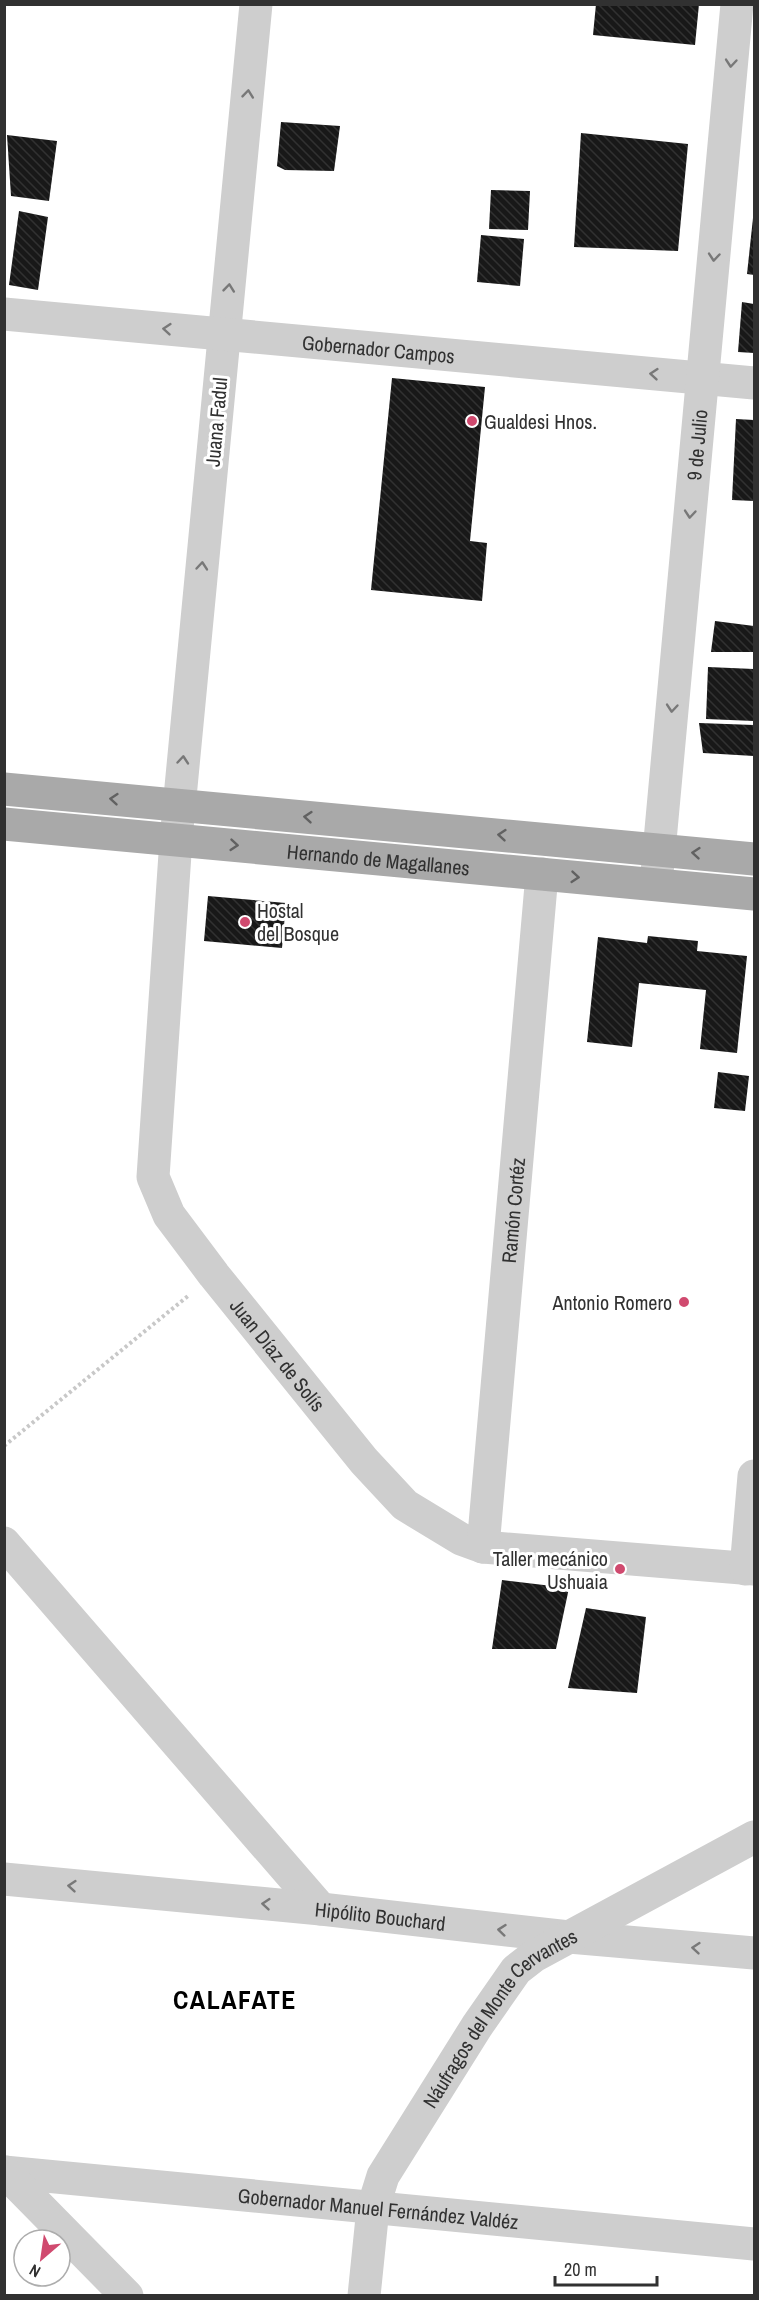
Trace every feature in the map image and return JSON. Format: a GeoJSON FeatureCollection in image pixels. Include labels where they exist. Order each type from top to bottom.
{"type":"FeatureCollection","features":[{"type":"Feature","properties":{"kind":"main road","name":"Hernando de Magallanes"},"geometry":{"type":"LineString","coordinates":[[4,789],[754,859]]}},
{"type":"Feature","properties":{"kind":"main road","name":"Hernando de Magallanes"},"geometry":{"type":"LineString","coordinates":[[4,824],[754,894]]}},
{"type":"Feature","properties":{"kind":"street","name":"Juana Fadul"},"geometry":{"type":"LineString","coordinates":[[176,839],[256,4]]}},
{"type":"Feature","properties":{"kind":"street","name":"9 de Julio"},"geometry":{"type":"LineString","coordinates":[[656,884],[737,4]]}},
{"type":"Feature","properties":{"kind":"street","name":"Gobernador Campos"},"geometry":{"type":"LineString","coordinates":[[4,314],[754,384]]}},
{"type":"Feature","properties":{"kind":"street","name":"Juan Díaz de Solís"},"geometry":{"type":"LineString","coordinates":[[176,839],[153,1177],[169,1215],[214,1275],[364,1461],[405,1505],[461,1539],[483,1548],[750,1569]]}},
{"type":"Feature","properties":{"kind":"street","name":"Ramón Cortéz"},"geometry":{"type":"LineString","coordinates":[[483,1548],[542,874]]}},
{"type":"Feature","properties":{"kind":"street"},"geometry":{"type":"LineString","coordinates":[[750,1569],[754,1476]]}},
{"type":"Feature","properties":{"kind":"street"},"geometry":{"type":"LineString","coordinates":[[4,1543],[321,1909]]}},
{"type":"Feature","properties":{"kind":"street","name":"Náufragos del Monte Cervantes"},"geometry":{"type":"LineString","coordinates":[[364,2295],[373,2208],[383,2176],[477,2026],[516,1970],[534,1956],[568,1937],[754,1837]]}},
{"type":"Feature","properties":{"kind":"street","name":"Hipólito Bouchard"},"geometry":{"type":"LineString","coordinates":[[4,1879],[321,1909],[568,1937],[754,1953]]}},
{"type":"Feature","properties":{"kind":"street"},"geometry":{"type":"LineString","coordinates":[[5,2172],[126,2295]]}},
{"type":"Feature","properties":{"kind":"street","name":"Gobernador Manuel Fernández Valdéz"},"geometry":{"type":"LineString","coordinates":[[5,2172],[754,2244]]}},
{"type":"Feature","properties":{"kind":"path"},"geometry":{"type":"LineString","coordinates":[[4,1446],[214,1275]]}},
{"type":"Feature","properties":{"kind":"building"},"geometry":{"type":"Polygon","coordinates":[[[596,4],[699,4],[695,45],[593,35],[596,4]]]}},
{"type":"Feature","properties":{"kind":"building"},"geometry":{"type":"Polygon","coordinates":[[[281,122],[340,126],[334,171],[285,170],[277,166],[281,122]]]}},
{"type":"Feature","properties":{"kind":"building"},"geometry":{"type":"Polygon","coordinates":[[[581,133],[688,144],[678,251],[574,247],[581,133]]]}},
{"type":"Feature","properties":{"kind":"building"},"geometry":{"type":"Polygon","coordinates":[[[7,135],[57,141],[49,201],[11,196],[7,135]]]}},
{"type":"Feature","properties":{"kind":"building"},"geometry":{"type":"Polygon","coordinates":[[[491,190],[530,191],[528,230],[489,229],[491,190]]]}},
{"type":"Feature","properties":{"kind":"building"},"geometry":{"type":"Polygon","coordinates":[[[19,211],[48,217],[38,290],[9,285],[19,211]]]}},
{"type":"Feature","properties":{"kind":"building"},"geometry":{"type":"Polygon","coordinates":[[[754,219],[754,275],[747,274],[754,219]]]}},
{"type":"Feature","properties":{"kind":"building"},"geometry":{"type":"Polygon","coordinates":[[[481,235],[524,239],[520,286],[477,282],[481,235]]]}},
{"type":"Feature","properties":{"kind":"building"},"geometry":{"type":"Polygon","coordinates":[[[742,302],[754,304],[754,353],[738,352],[742,302]]]}},
{"type":"Feature","properties":{"kind":"building"},"geometry":{"type":"Polygon","coordinates":[[[392,378],[485,387],[470,541],[487,543],[482,601],[371,590],[392,378]]]}},
{"type":"Feature","properties":{"kind":"building"},"geometry":{"type":"Polygon","coordinates":[[[736,419],[754,420],[754,501],[732,500],[736,419]]]}},
{"type":"Feature","properties":{"kind":"building"},"geometry":{"type":"Polygon","coordinates":[[[715,621],[754,626],[754,652],[711,652],[715,621]]]}},
{"type":"Feature","properties":{"kind":"building"},"geometry":{"type":"Polygon","coordinates":[[[708,667],[754,669],[754,721],[706,719],[708,667]]]}},
{"type":"Feature","properties":{"kind":"building"},"geometry":{"type":"Polygon","coordinates":[[[699,723],[754,725],[754,756],[703,753],[699,723]]]}},
{"type":"Feature","properties":{"kind":"building","name":"Hostal del Bosque"},"geometry":{"type":"Polygon","coordinates":[[[208,896],[286,903],[282,948],[204,941],[208,896]]]}},
{"type":"Feature","properties":{"kind":"building"},"geometry":{"type":"Polygon","coordinates":[[[648,936],[698,941],[697,951],[747,956],[737,1053],[700,1049],[706,990],[639,983],[632,1047],[587,1042],[598,937],[647,943],[648,936]]]}},
{"type":"Feature","properties":{"kind":"building"},"geometry":{"type":"Polygon","coordinates":[[[718,1072],[749,1076],[745,1111],[714,1108],[718,1072]]]}},
{"type":"Feature","properties":{"kind":"building"},"geometry":{"type":"Polygon","coordinates":[[[502,1580],[569,1588],[556,1649],[492,1649],[502,1580]]]}},
{"type":"Feature","properties":{"kind":"building"},"geometry":{"type":"Polygon","coordinates":[[[586,1608],[646,1617],[637,1693],[568,1688],[586,1608]]]}},
{"type":"Feature","properties":{"kind":"place","name":"Gualdesi Hnos."},"geometry":{"type":"Point","coordinates":[472,421]}},
{"type":"Feature","properties":{"kind":"place","name":"Hostal del Bosque"},"geometry":{"type":"Point","coordinates":[245,922]}},
{"type":"Feature","properties":{"kind":"place","name":"Antonio Romero"},"geometry":{"type":"Point","coordinates":[684,1302]}},
{"type":"Feature","properties":{"kind":"place","name":"Taller mecánico Ushuaia"},"geometry":{"type":"Point","coordinates":[620,1569]}},
{"type":"Feature","properties":{"kind":"district","name":"CALAFATE"},"geometry":{"type":"Point","coordinates":[235,1999]}}]}
